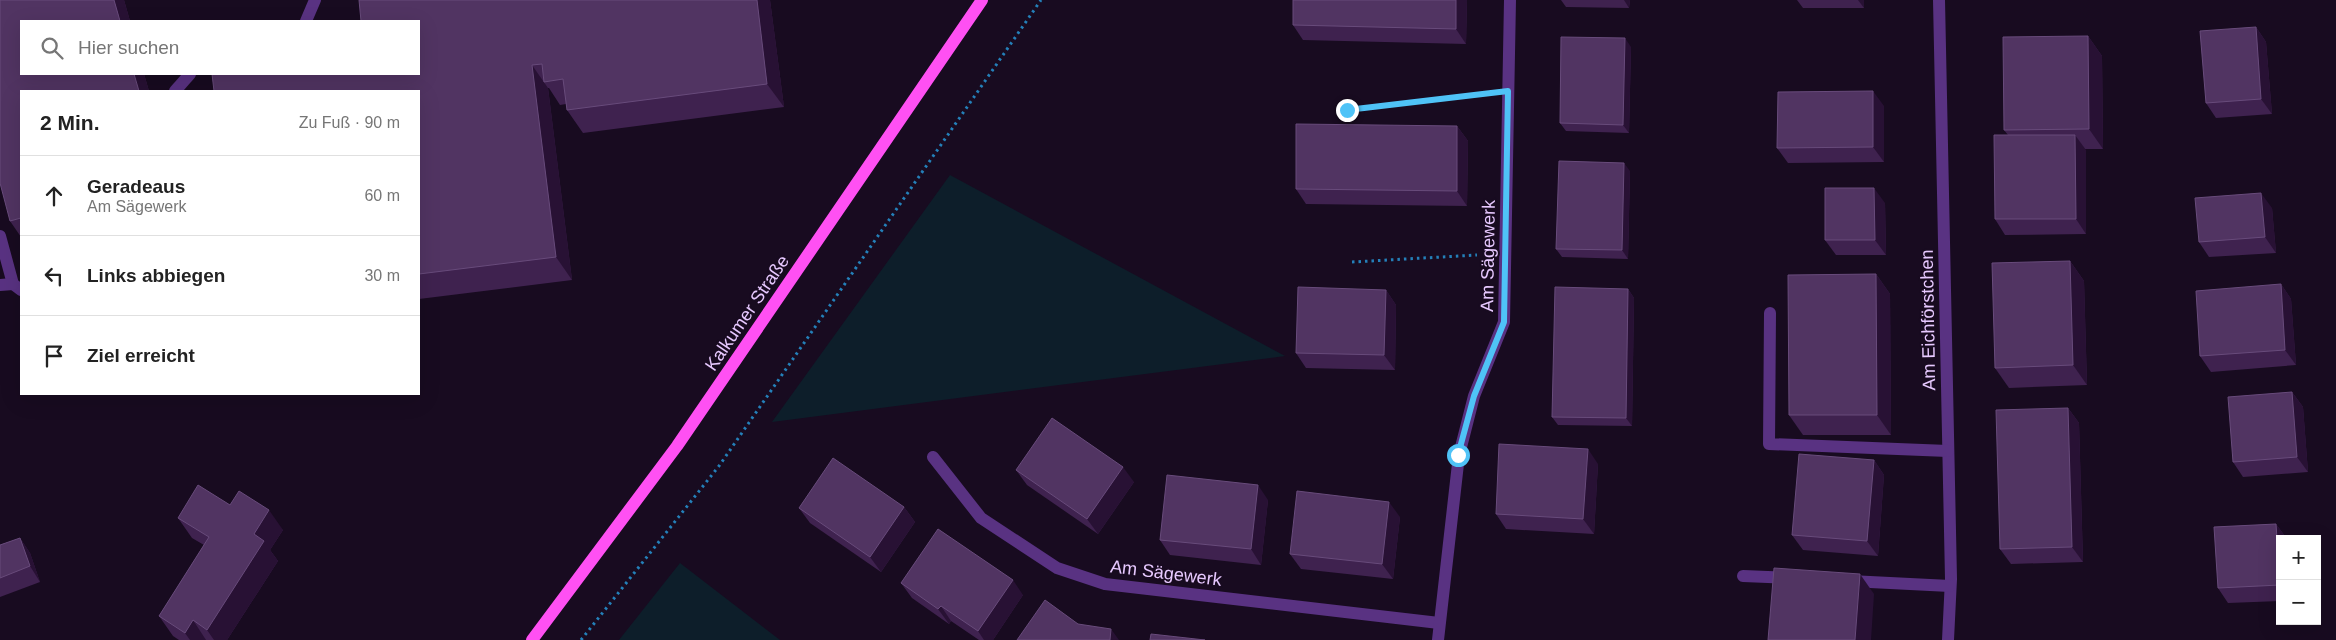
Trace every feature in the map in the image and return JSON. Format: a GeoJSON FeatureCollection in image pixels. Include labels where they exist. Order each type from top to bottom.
{"type":"FeatureCollection","features":[{"type":"Feature","properties":{"kind":"main road","name":"Kalkumer Straße"},"geometry":{"type":"LineString","coordinates":[[532,640],[677,446],[982,0]]}},
{"type":"Feature","properties":{"kind":"street"},"geometry":{"type":"LineString","coordinates":[[306,20],[315,0]]}},
{"type":"Feature","properties":{"kind":"street","name":"Am Sägewerk"},"geometry":{"type":"LineString","coordinates":[[1438,640],[1458,455],[1474,396],[1504,322],[1510,0]]}},
{"type":"Feature","properties":{"kind":"street","name":"Am Eichförstchen"},"geometry":{"type":"LineString","coordinates":[[1939,0],[1950,586],[1948,640]]}},
{"type":"Feature","properties":{"kind":"street"},"geometry":{"type":"LineString","coordinates":[[176,90],[189,75]]}},
{"type":"Feature","properties":{"kind":"street"},"geometry":{"type":"LineString","coordinates":[[0,236],[17,287],[0,285]]}},
{"type":"Feature","properties":{"kind":"street"},"geometry":{"type":"LineString","coordinates":[[1770,313],[1769,444],[1948,451]]}},
{"type":"Feature","properties":{"kind":"street","name":"Am Sägewerk"},"geometry":{"type":"LineString","coordinates":[[933,458],[981,518],[1057,568],[1105,584],[1440,624]]}},
{"type":"Feature","properties":{"kind":"street"},"geometry":{"type":"LineString","coordinates":[[1743,576],[1802,579]]}},
{"type":"Feature","properties":{"kind":"street"},"geometry":{"type":"LineString","coordinates":[[1842,581],[1950,586]]}},
{"type":"Feature","properties":{"kind":"path"},"geometry":{"type":"LineString","coordinates":[[581,640],[719,466],[1041,0]]}},
{"type":"Feature","properties":{"kind":"path"},"geometry":{"type":"LineString","coordinates":[[1347,110],[1508,91]]}},
{"type":"Feature","properties":{"kind":"path"},"geometry":{"type":"LineString","coordinates":[[1352,262],[1506,253]]}},
{"type":"Feature","properties":{"kind":"shaded area"},"geometry":{"type":"Polygon","coordinates":[[[950,175],[1285,356],[772,422],[950,175]]]}},
{"type":"Feature","properties":{"kind":"shaded area"},"geometry":{"type":"Polygon","coordinates":[[[680,563],[780,640],[619,640],[680,563]]]}},
{"type":"Feature","properties":{"kind":"building"},"geometry":{"type":"Polygon","coordinates":[[[0,0],[114,0],[120,20],[20,20],[20,75],[134,75],[139,90],[20,90],[20,218],[10,221],[0,183],[0,0]]]}},
{"type":"Feature","properties":{"kind":"building"},"geometry":{"type":"Polygon","coordinates":[[[359,0],[757,0],[767,84],[567,110],[563,79],[544,82],[542,64],[532,65],[556,257],[420,274],[420,90],[214,90],[212,75],[420,75],[420,20],[361,20],[359,0]]]}},
{"type":"Feature","properties":{"kind":"building"},"geometry":{"type":"Polygon","coordinates":[[[1293,0],[1456,0],[1456,29],[1293,25],[1293,0]]]}},
{"type":"Feature","properties":{"kind":"building"},"geometry":{"type":"Polygon","coordinates":[[[2256,27],[2261,99],[2206,103],[2200,31],[2256,27]]]}},
{"type":"Feature","properties":{"kind":"building"},"geometry":{"type":"Polygon","coordinates":[[[2088,36],[2089,129],[2004,130],[2003,37],[2088,36]]]}},
{"type":"Feature","properties":{"kind":"building"},"geometry":{"type":"Polygon","coordinates":[[[1561,37],[1625,38],[1623,125],[1560,123],[1561,37]]]}},
{"type":"Feature","properties":{"kind":"building"},"geometry":{"type":"Polygon","coordinates":[[[1873,91],[1873,147],[1777,148],[1778,92],[1873,91]]]}},
{"type":"Feature","properties":{"kind":"building"},"geometry":{"type":"Polygon","coordinates":[[[1296,124],[1457,126],[1457,191],[1296,189],[1296,124]]]}},
{"type":"Feature","properties":{"kind":"building"},"geometry":{"type":"Polygon","coordinates":[[[1994,135],[2075,135],[2076,219],[1995,219],[1994,135]]]}},
{"type":"Feature","properties":{"kind":"building"},"geometry":{"type":"Polygon","coordinates":[[[1559,161],[1624,163],[1622,250],[1556,249],[1559,161]]]}},
{"type":"Feature","properties":{"kind":"building"},"geometry":{"type":"Polygon","coordinates":[[[1825,188],[1874,188],[1875,240],[1825,240],[1825,188]]]}},
{"type":"Feature","properties":{"kind":"building"},"geometry":{"type":"Polygon","coordinates":[[[2261,193],[2265,237],[2199,242],[2195,198],[2261,193]]]}},
{"type":"Feature","properties":{"kind":"building"},"geometry":{"type":"Polygon","coordinates":[[[2070,261],[2073,365],[1995,368],[1992,263],[2070,261]]]}},
{"type":"Feature","properties":{"kind":"building"},"geometry":{"type":"Polygon","coordinates":[[[1876,274],[1877,415],[1789,415],[1788,275],[1876,274]]]}},
{"type":"Feature","properties":{"kind":"building"},"geometry":{"type":"Polygon","coordinates":[[[2281,284],[2285,350],[2200,356],[2196,291],[2281,284]]]}},
{"type":"Feature","properties":{"kind":"building"},"geometry":{"type":"Polygon","coordinates":[[[1298,287],[1386,290],[1384,355],[1296,353],[1298,287]]]}},
{"type":"Feature","properties":{"kind":"building"},"geometry":{"type":"Polygon","coordinates":[[[1555,287],[1628,289],[1626,418],[1552,417],[1555,287]]]}},
{"type":"Feature","properties":{"kind":"building"},"geometry":{"type":"Polygon","coordinates":[[[2292,392],[2297,457],[2233,462],[2228,397],[2292,392]]]}},
{"type":"Feature","properties":{"kind":"building"},"geometry":{"type":"Polygon","coordinates":[[[2068,408],[2072,547],[2000,549],[1996,410],[2068,408]]]}},
{"type":"Feature","properties":{"kind":"building"},"geometry":{"type":"Polygon","coordinates":[[[1052,418],[1123,467],[1087,519],[1016,470],[1052,418]]]}},
{"type":"Feature","properties":{"kind":"building"},"geometry":{"type":"Polygon","coordinates":[[[1499,444],[1588,449],[1583,519],[1496,514],[1499,444]]]}},
{"type":"Feature","properties":{"kind":"building"},"geometry":{"type":"Polygon","coordinates":[[[1799,454],[1874,460],[1867,541],[1792,535],[1799,454]]]}},
{"type":"Feature","properties":{"kind":"building"},"geometry":{"type":"Polygon","coordinates":[[[833,458],[904,507],[870,557],[799,508],[833,458]]]}},
{"type":"Feature","properties":{"kind":"building"},"geometry":{"type":"Polygon","coordinates":[[[1167,475],[1258,485],[1251,549],[1160,540],[1167,475]]]}},
{"type":"Feature","properties":{"kind":"building"},"geometry":{"type":"Polygon","coordinates":[[[198,485],[230,505],[239,491],[269,510],[254,534],[264,541],[207,630],[193,620],[185,633],[159,616],[209,537],[178,518],[198,485]]]}},
{"type":"Feature","properties":{"kind":"building"},"geometry":{"type":"Polygon","coordinates":[[[1297,491],[1389,502],[1382,564],[1290,554],[1297,491]]]}},
{"type":"Feature","properties":{"kind":"building"},"geometry":{"type":"Polygon","coordinates":[[[2276,524],[2276,585],[2218,588],[2214,527],[2276,524]]]}},
{"type":"Feature","properties":{"kind":"building"},"geometry":{"type":"Polygon","coordinates":[[[938,529],[1013,580],[978,631],[941,606],[938,609],[901,583],[938,529]]]}},
{"type":"Feature","properties":{"kind":"building"},"geometry":{"type":"Polygon","coordinates":[[[20,538],[30,566],[0,578],[0,545],[20,538]]]}},
{"type":"Feature","properties":{"kind":"building"},"geometry":{"type":"Polygon","coordinates":[[[1774,568],[1860,574],[1855,640],[1768,640],[1774,568]]]}},
{"type":"Feature","properties":{"kind":"building"},"geometry":{"type":"Polygon","coordinates":[[[1045,600],[1078,624],[1111,629],[1110,640],[1017,640],[1045,600]]]}},
{"type":"Feature","properties":{"kind":"building"},"geometry":{"type":"Polygon","coordinates":[[[1151,634],[1205,640],[1150,640],[1151,634]]]}},
{"type":"Feature","properties":{"kind":"route"},"geometry":{"type":"LineString","coordinates":[[1347,110],[1508,91],[1504,322],[1474,396],[1458,455]]}}]}
